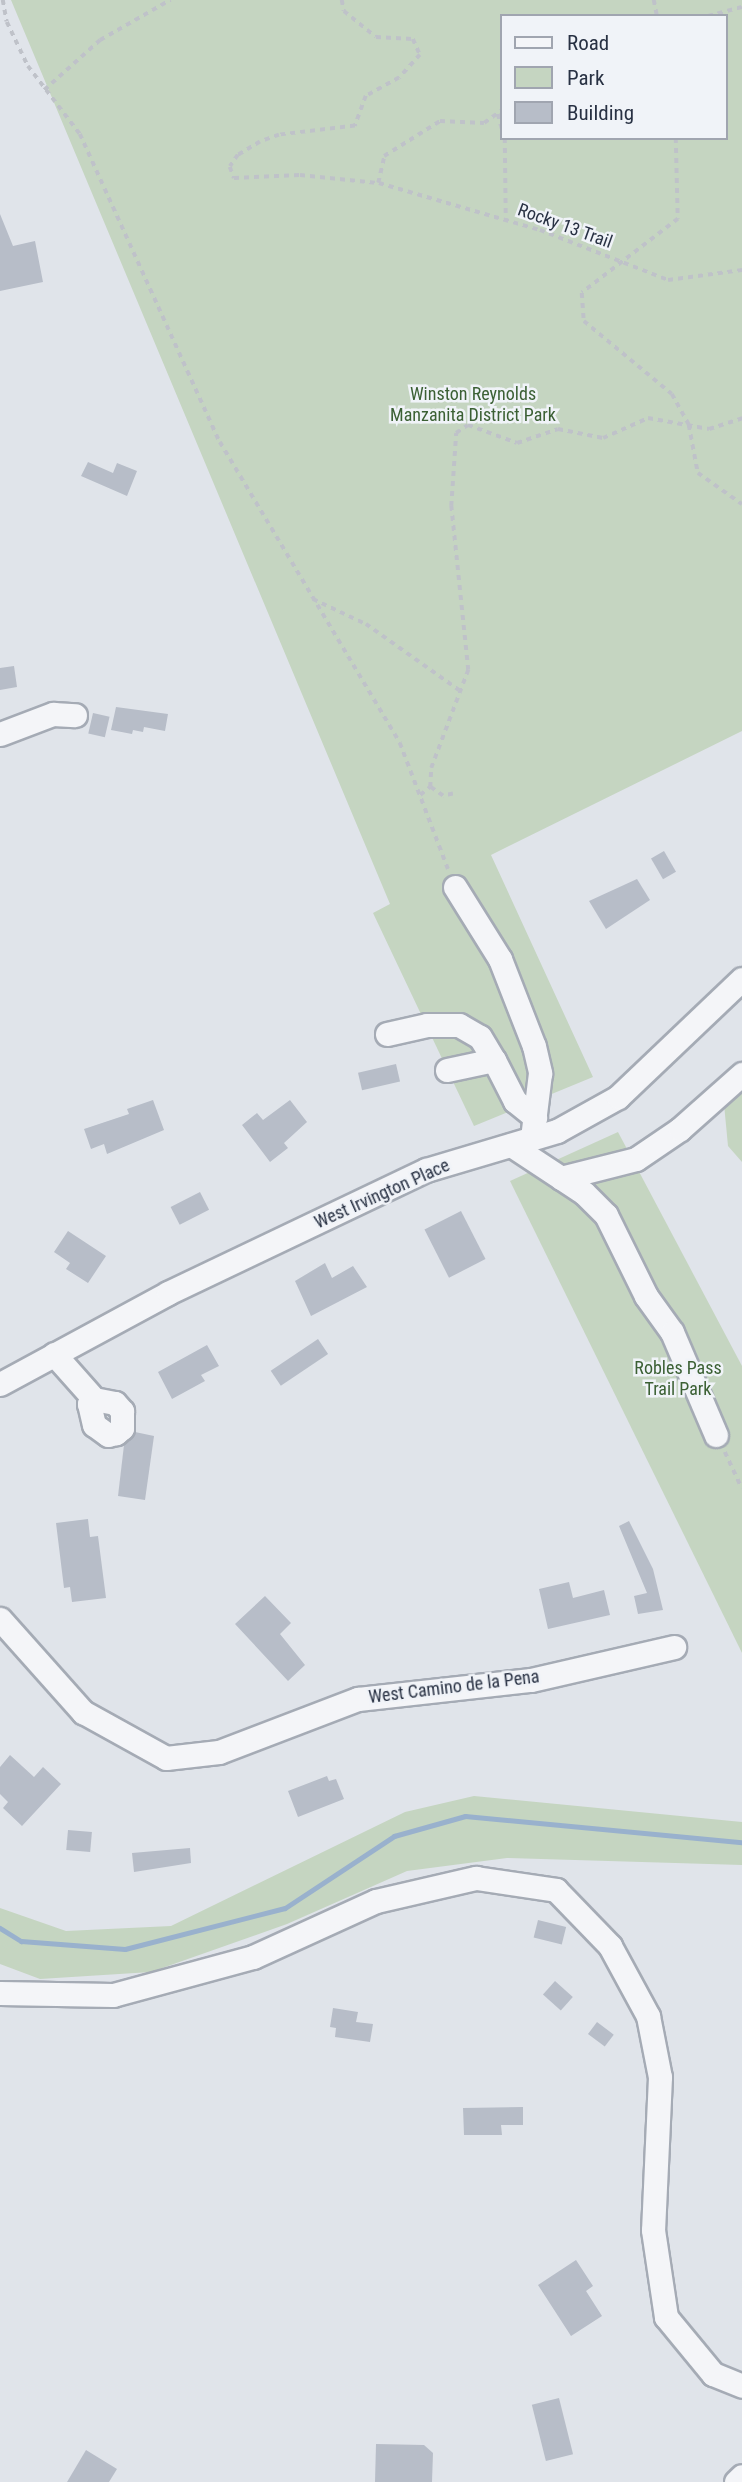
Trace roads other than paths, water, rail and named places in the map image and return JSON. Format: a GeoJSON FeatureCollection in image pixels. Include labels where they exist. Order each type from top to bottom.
{"type":"FeatureCollection","features":[{"type":"Feature","properties":{"kind":"street"},"geometry":{"type":"LineString","coordinates":[[0,734],[53,714],[75,715]]}},
{"type":"Feature","properties":{"kind":"street"},"geometry":{"type":"LineString","coordinates":[[455,887],[500,959],[527,1022],[540,1073],[526,1134]]}},
{"type":"Feature","properties":{"kind":"street","name":"West Irvington Place"},"geometry":{"type":"LineString","coordinates":[[0,1384],[168,1293],[426,1170],[526,1134],[556,1131],[618,1097],[742,979]]}},
{"type":"Feature","properties":{"kind":"street"},"geometry":{"type":"LineString","coordinates":[[387,1034],[427,1025],[459,1026],[481,1037],[516,1101],[526,1134],[561,1178],[584,1193],[618,1232],[646,1296],[672,1332],[716,1435]]}},
{"type":"Feature","properties":{"kind":"street"},"geometry":{"type":"LineString","coordinates":[[447,1070],[494,1060]]}},
{"type":"Feature","properties":{"kind":"street"},"geometry":{"type":"LineString","coordinates":[[561,1178],[636,1160],[680,1129],[742,1074]]}},
{"type":"Feature","properties":{"kind":"street"},"geometry":{"type":"LineString","coordinates":[[54,1354],[94,1399]]}},
{"type":"Feature","properties":{"kind":"street","name":"West Camino de la Pena"},"geometry":{"type":"LineString","coordinates":[[0,1619],[83,1712],[166,1758],[219,1752],[358,1699],[531,1679],[674,1647]]}},
{"type":"Feature","properties":{"kind":"street"},"geometry":{"type":"LineString","coordinates":[[0,1993],[113,1995],[253,1957],[376,1901],[476,1878],[556,1890],[610,1946],[648,2016],[660,2077],[653,2230],[666,2317],[713,2374],[742,2386]]}},
{"type":"Feature","properties":{"kind":"street"},"geometry":{"type":"LineString","coordinates":[[736,2482],[742,2476]]}},
{"type":"Feature","properties":{"kind":"waterway"},"geometry":{"type":"LineString","coordinates":[[0,1928],[21,1941],[125,1949],[285,1908],[394,1836],[465,1816],[742,1842]]}},
{"type":"Feature","properties":{"kind":"park label","name":"Winston Reynolds Manzanita District Park"},"geometry":{"type":"Point","coordinates":[473,405]}},
{"type":"Feature","properties":{"kind":"park label","name":"Robles Pass Trail Park"},"geometry":{"type":"Point","coordinates":[678,1379]}}]}
